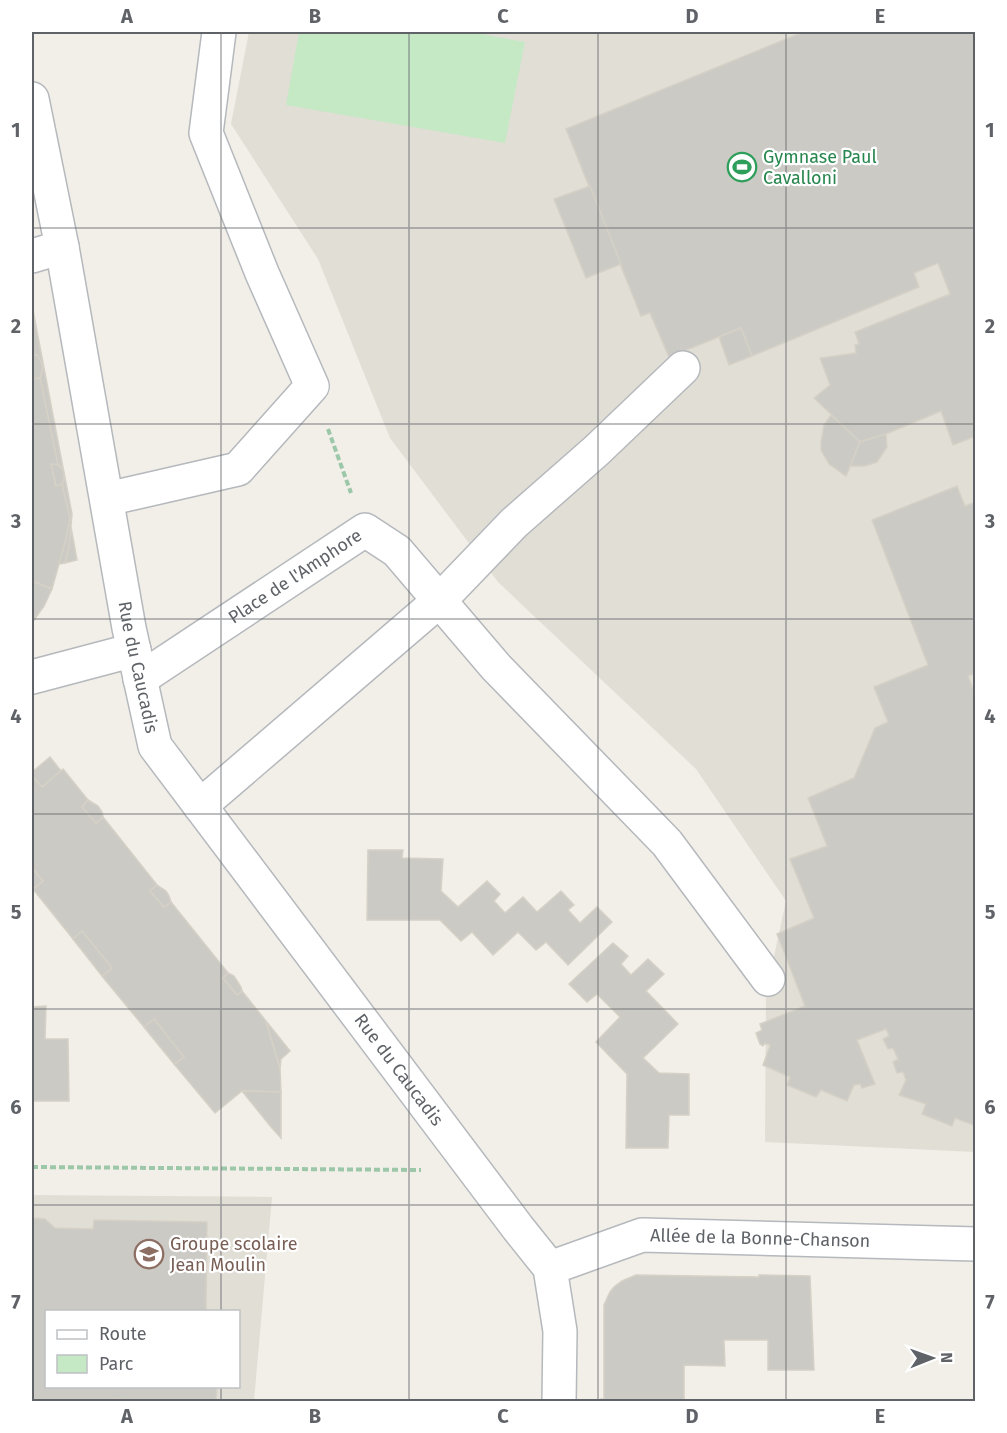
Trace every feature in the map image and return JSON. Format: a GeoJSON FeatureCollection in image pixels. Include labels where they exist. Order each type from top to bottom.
{"type":"FeatureCollection","features":[{"type":"Feature","properties":{"kind":"street"},"geometry":{"type":"LineString","coordinates":[[107,499],[238,469],[312,386],[261,273],[206,133],[219,32]]}},
{"type":"Feature","properties":{"kind":"street","name":"Rue du Caucadis"},"geometry":{"type":"LineString","coordinates":[[32,99],[47,251],[107,499],[129,628],[155,746],[550,1268]]}},
{"type":"Feature","properties":{"kind":"street"},"geometry":{"type":"LineString","coordinates":[[200,806],[440,600],[514,523],[596,451],[683,368]]}},
{"type":"Feature","properties":{"kind":"street","name":"Place de l'Amphore"},"geometry":{"type":"LineString","coordinates":[[32,678],[137,664],[365,530],[398,551],[496,667],[667,843],[768,979]]}},
{"type":"Feature","properties":{"kind":"street","name":"Allée de la Bonne-Chanson"},"geometry":{"type":"LineString","coordinates":[[550,1268],[642,1235],[975,1244]]}},
{"type":"Feature","properties":{"kind":"street"},"geometry":{"type":"LineString","coordinates":[[550,1268],[560,1331],[559,1401]]}},
{"type":"Feature","properties":{"kind":"path"},"geometry":{"type":"LineString","coordinates":[[312,386],[365,530]]}},
{"type":"Feature","properties":{"kind":"path"},"geometry":{"type":"LineString","coordinates":[[32,1167],[474,1170]]}},
{"type":"Feature","properties":{"kind":"shaded area"},"geometry":{"type":"Polygon","coordinates":[[[249,32],[975,32],[975,1152],[765,1142],[766,993],[786,901],[696,769],[498,582],[390,438],[318,259],[231,124],[249,32]]]}},
{"type":"Feature","properties":{"kind":"shaded area","name":"Groupe scolaire Jean Moulin"},"geometry":{"type":"Polygon","coordinates":[[[32,1195],[272,1197],[254,1401],[32,1402],[32,1195]]]}},
{"type":"Feature","properties":{"kind":"green space"},"geometry":{"type":"Polygon","coordinates":[[[299,32],[470,32],[525,42],[505,143],[286,105],[299,32]]]}},
{"type":"Feature","properties":{"kind":"building"},"geometry":{"type":"Polygon","coordinates":[[[803,32],[975,32],[976,436],[953,445],[941,411],[886,434],[860,442],[814,398],[830,385],[820,358],[856,353],[855,345],[859,344],[855,332],[950,294],[938,263],[914,273],[919,287],[752,356],[741,328],[669,357],[650,313],[641,316],[566,129],[803,32]]]}},
{"type":"Feature","properties":{"kind":"building"},"geometry":{"type":"Polygon","coordinates":[[[590,186],[621,264],[586,278],[554,199],[590,186]]]}},
{"type":"Feature","properties":{"kind":"building"},"geometry":{"type":"Polygon","coordinates":[[[32,305],[72,514],[69,548],[65,563],[58,564],[70,518],[62,484],[64,473],[58,465],[40,378],[43,367],[37,355],[33,355],[32,305]]]}},
{"type":"Feature","properties":{"kind":"building"},"geometry":{"type":"Polygon","coordinates":[[[741,328],[752,356],[729,365],[719,337],[741,328]]]}},
{"type":"Feature","properties":{"kind":"building"},"geometry":{"type":"Polygon","coordinates":[[[32,355],[37,355],[43,367],[40,378],[32,379],[32,355]]]}},
{"type":"Feature","properties":{"kind":"building"},"geometry":{"type":"Polygon","coordinates":[[[40,378],[58,465],[51,464],[56,486],[62,484],[70,518],[52,589],[32,581],[32,379],[40,378]]]}},
{"type":"Feature","properties":{"kind":"building"},"geometry":{"type":"Polygon","coordinates":[[[831,415],[860,442],[846,476],[829,464],[821,450],[824,425],[831,415]]]}},
{"type":"Feature","properties":{"kind":"building"},"geometry":{"type":"Polygon","coordinates":[[[886,434],[887,447],[877,462],[865,466],[850,466],[860,442],[886,434]]]}},
{"type":"Feature","properties":{"kind":"building"},"geometry":{"type":"Polygon","coordinates":[[[51,464],[62,468],[64,479],[62,484],[56,486],[51,464]]]}},
{"type":"Feature","properties":{"kind":"building"},"geometry":{"type":"Polygon","coordinates":[[[957,486],[965,506],[976,502],[976,673],[968,676],[976,696],[976,1126],[955,1118],[952,1126],[922,1114],[926,1104],[899,1095],[906,1080],[903,1072],[897,1073],[893,1062],[898,1059],[893,1048],[888,1049],[883,1039],[889,1036],[886,1029],[857,1040],[875,1084],[862,1088],[860,1084],[854,1085],[847,1101],[821,1090],[816,1097],[787,1085],[790,1077],[763,1065],[770,1046],[760,1044],[756,1033],[762,1030],[760,1024],[805,1006],[777,934],[814,918],[790,859],[827,846],[808,798],[854,778],[875,728],[888,722],[874,687],[928,665],[872,520],[957,486]]]}},
{"type":"Feature","properties":{"kind":"building"},"geometry":{"type":"Polygon","coordinates":[[[71,527],[77,560],[65,563],[69,548],[71,527]]]}},
{"type":"Feature","properties":{"kind":"building"},"geometry":{"type":"Polygon","coordinates":[[[32,581],[52,589],[34,620],[32,607],[32,581]]]}},
{"type":"Feature","properties":{"kind":"building"},"geometry":{"type":"Polygon","coordinates":[[[50,757],[61,771],[42,787],[32,776],[32,772],[50,757]]]}},
{"type":"Feature","properties":{"kind":"building"},"geometry":{"type":"Polygon","coordinates":[[[63,769],[88,800],[82,807],[96,823],[103,817],[157,885],[150,891],[164,907],[171,902],[228,973],[223,978],[237,995],[242,991],[266,1021],[280,1068],[281,1092],[242,1091],[215,1113],[174,1064],[184,1057],[154,1019],[144,1027],[102,976],[112,968],[82,931],[73,939],[33,889],[43,881],[32,868],[32,776],[42,787],[63,769]]]}},
{"type":"Feature","properties":{"kind":"building"},"geometry":{"type":"Polygon","coordinates":[[[88,800],[98,806],[102,812],[103,817],[96,823],[82,807],[88,800]]]}},
{"type":"Feature","properties":{"kind":"building"},"geometry":{"type":"Polygon","coordinates":[[[368,850],[403,850],[402,858],[443,859],[441,891],[458,907],[487,881],[500,894],[494,901],[505,913],[523,897],[537,912],[561,891],[574,905],[568,910],[580,923],[597,907],[612,922],[568,965],[546,942],[536,950],[518,932],[493,955],[472,932],[461,941],[440,920],[367,920],[368,850]]]}},
{"type":"Feature","properties":{"kind":"building"},"geometry":{"type":"Polygon","coordinates":[[[32,868],[43,881],[33,889],[32,887],[32,868]]]}},
{"type":"Feature","properties":{"kind":"building"},"geometry":{"type":"Polygon","coordinates":[[[157,885],[166,891],[171,902],[164,907],[150,891],[157,885]]]}},
{"type":"Feature","properties":{"kind":"building"},"geometry":{"type":"Polygon","coordinates":[[[82,931],[112,968],[102,976],[73,939],[82,931]]]}},
{"type":"Feature","properties":{"kind":"building"},"geometry":{"type":"Polygon","coordinates":[[[613,943],[628,956],[621,964],[631,975],[648,959],[664,974],[646,991],[678,1024],[643,1058],[659,1073],[689,1074],[689,1115],[669,1115],[668,1148],[626,1148],[627,1074],[596,1042],[620,1017],[597,994],[587,1002],[569,984],[613,943]]]}},
{"type":"Feature","properties":{"kind":"building"},"geometry":{"type":"Polygon","coordinates":[[[228,973],[234,976],[241,987],[242,991],[237,995],[223,978],[228,973]]]}},
{"type":"Feature","properties":{"kind":"building"},"geometry":{"type":"Polygon","coordinates":[[[46,1006],[45,1039],[68,1039],[69,1101],[32,1101],[32,1007],[46,1006]]]}},
{"type":"Feature","properties":{"kind":"building"},"geometry":{"type":"Polygon","coordinates":[[[154,1019],[184,1057],[174,1064],[144,1027],[154,1019]]]}},
{"type":"Feature","properties":{"kind":"building"},"geometry":{"type":"Polygon","coordinates":[[[266,1021],[290,1051],[281,1059],[280,1068],[266,1021]]]}},
{"type":"Feature","properties":{"kind":"building"},"geometry":{"type":"Polygon","coordinates":[[[242,1091],[281,1092],[281,1138],[271,1127],[242,1091]]]}},
{"type":"Feature","properties":{"kind":"building"},"geometry":{"type":"Polygon","coordinates":[[[32,1218],[45,1219],[55,1228],[93,1229],[94,1220],[207,1222],[206,1310],[45,1310],[45,1388],[217,1388],[216,1402],[114,1399],[114,1402],[32,1402],[32,1218]]]}},
{"type":"Feature","properties":{"kind":"building"},"geometry":{"type":"Polygon","coordinates":[[[636,1275],[810,1276],[814,1370],[768,1370],[768,1340],[724,1340],[725,1366],[684,1365],[684,1402],[601,1402],[601,1399],[604,1399],[604,1305],[614,1287],[636,1275]]]}},
{"type":"Feature","properties":{"kind":"place","name":"Gymnase Paul Cavalloni"},"geometry":{"type":"Point","coordinates":[742,167]}},
{"type":"Feature","properties":{"kind":"place","name":"Groupe scolaire Jean Moulin"},"geometry":{"type":"Point","coordinates":[149,1254]}}]}
